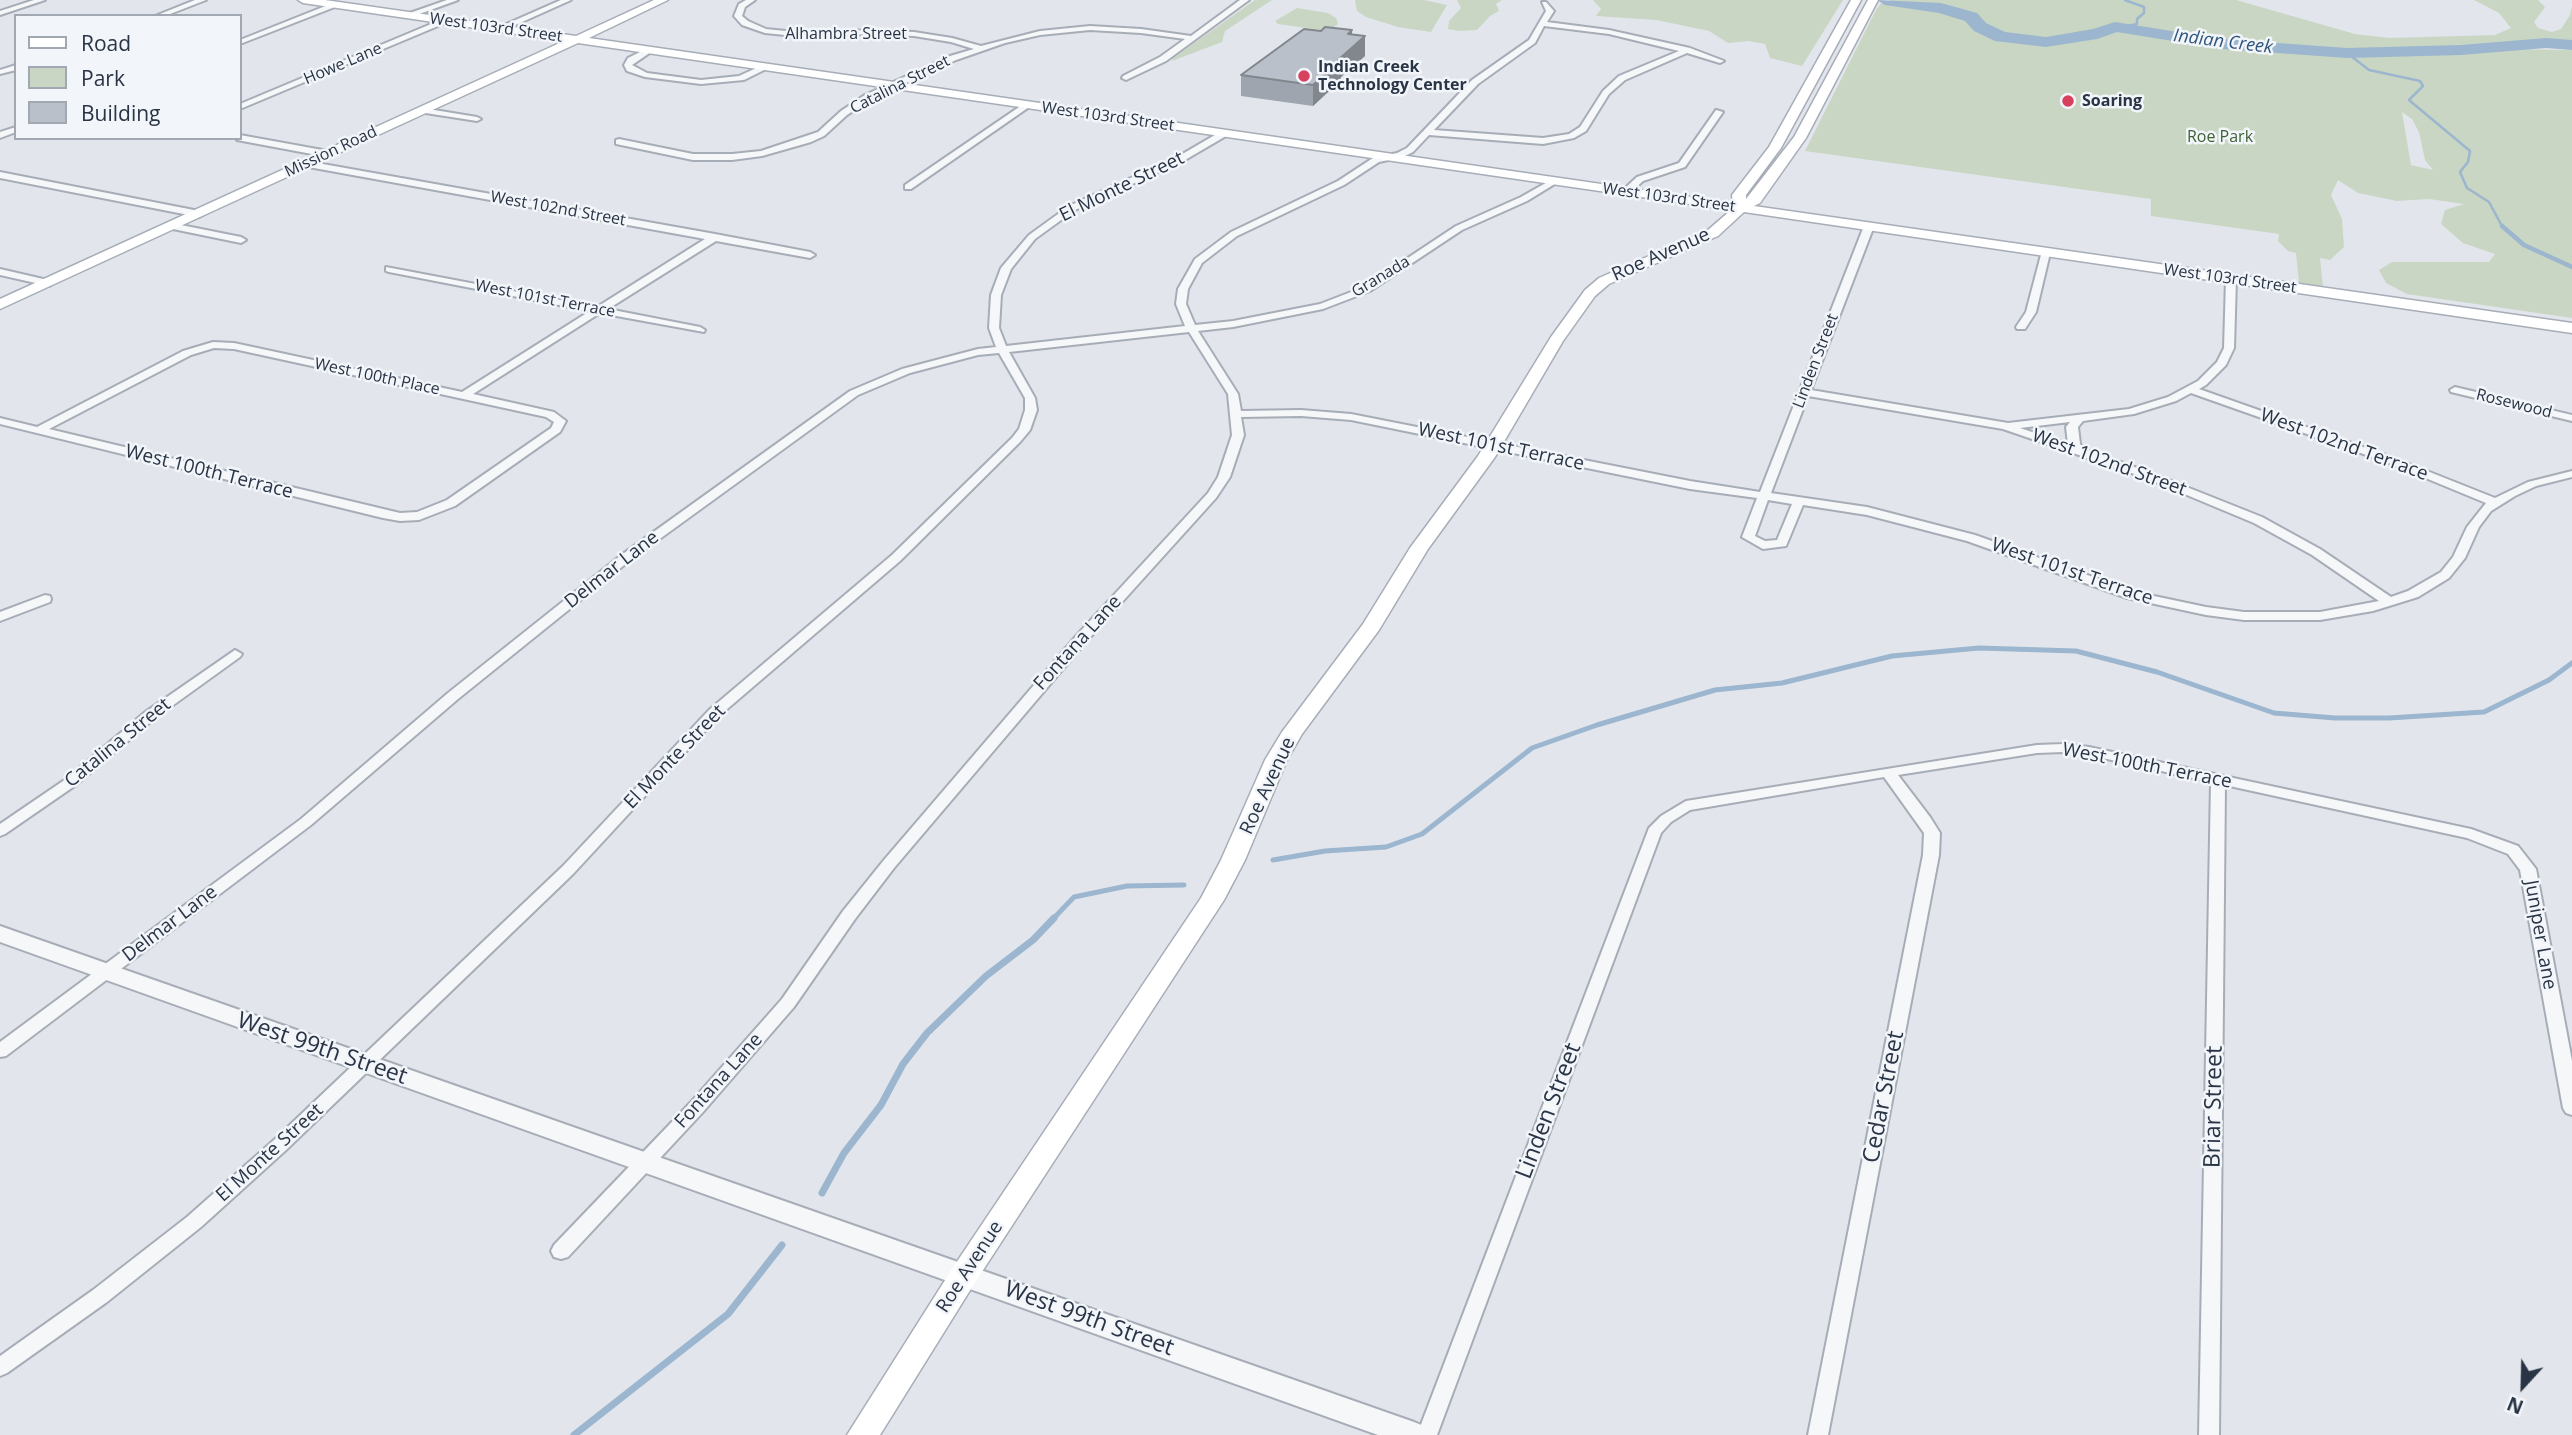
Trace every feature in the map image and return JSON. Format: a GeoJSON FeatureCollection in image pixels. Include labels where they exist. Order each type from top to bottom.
{"type":"FeatureCollection","features":[{"type":"Feature","properties":{"kind":"main road","name":"West 103rd Street"},"geometry":{"type":"LineString","coordinates":[[303,0],[2572,328]]}},
{"type":"Feature","properties":{"kind":"main road","name":"Mission Road"},"geometry":{"type":"LineString","coordinates":[[0,305],[663,0]]}},
{"type":"Feature","properties":{"kind":"main road","name":"Roe Avenue"},"geometry":{"type":"LineString","coordinates":[[1741,208],[1739,194],[1775,149],[1854,3]]}},
{"type":"Feature","properties":{"kind":"main road","name":"Roe Avenue"},"geometry":{"type":"LineString","coordinates":[[863,1435],[964,1275],[1212,900],[1233,860],[1276,761],[1293,732],[1365,636],[1419,548],[1492,447],[1536,369],[1590,293],[1618,273],[1713,233],[1741,208],[1755,200],[1795,147],[1871,4]]}},
{"type":"Feature","properties":{"kind":"main road"},"geometry":{"type":"LineString","coordinates":[[1819,66],[1836,69]]}},
{"type":"Feature","properties":{"kind":"street"},"geometry":{"type":"LineString","coordinates":[[0,13],[41,0]]}},
{"type":"Feature","properties":{"kind":"street"},"geometry":{"type":"LineString","coordinates":[[164,14],[202,0]]}},
{"type":"Feature","properties":{"kind":"street"},"geometry":{"type":"LineString","coordinates":[[408,15],[454,0]]}},
{"type":"Feature","properties":{"kind":"street"},"geometry":{"type":"LineString","coordinates":[[499,29],[567,0]]}},
{"type":"Feature","properties":{"kind":"street","name":"Alhambra Street"},"geometry":{"type":"LineString","coordinates":[[751,0],[742,6],[738,16],[745,23],[765,31],[805,35],[869,32],[914,34],[980,48]]}},
{"type":"Feature","properties":{"kind":"street"},"geometry":{"type":"LineString","coordinates":[[1230,0],[1244,1]]}},
{"type":"Feature","properties":{"kind":"street"},"geometry":{"type":"LineString","coordinates":[[1126,78],[1163,59],[1244,1]]}},
{"type":"Feature","properties":{"kind":"street"},"geometry":{"type":"LineString","coordinates":[[1544,3],[1550,11],[1544,24],[1609,32],[1720,61]]}},
{"type":"Feature","properties":{"kind":"street"},"geometry":{"type":"LineString","coordinates":[[242,41],[336,5]]}},
{"type":"Feature","properties":{"kind":"street","name":"Howe Lane"},"geometry":{"type":"LineString","coordinates":[[242,106],[446,21]]}},
{"type":"Feature","properties":{"kind":"street","name":"Fontana Lane"},"geometry":{"type":"LineString","coordinates":[[644,1163],[788,1003],[857,905],[1021,708],[1212,495],[1224,477],[1238,435],[1238,414],[1233,394],[1191,328],[1181,304],[1183,289],[1198,261],[1242,230],[1341,183],[1376,160],[1410,150],[1475,82],[1532,41],[1544,24]]}},
{"type":"Feature","properties":{"kind":"street","name":"Catalina Street"},"geometry":{"type":"LineString","coordinates":[[619,142],[693,158],[762,153],[793,146],[821,134],[858,103],[892,85],[980,48],[1027,35],[1110,28],[1191,38]]}},
{"type":"Feature","properties":{"kind":"street","name":"West 103rd Street"},"geometry":{"type":"LineString","coordinates":[[648,50],[631,60],[628,65],[631,69],[645,75],[701,82],[740,78],[766,67]]}},
{"type":"Feature","properties":{"kind":"street"},"geometry":{"type":"LineString","coordinates":[[1428,132],[1543,141],[1571,136],[1583,128],[1606,93],[1622,78],[1687,51]]}},
{"type":"Feature","properties":{"kind":"street"},"geometry":{"type":"LineString","coordinates":[[908,187],[1028,105]]}},
{"type":"Feature","properties":{"kind":"street"},"geometry":{"type":"LineString","coordinates":[[422,110],[477,119]]}},
{"type":"Feature","properties":{"kind":"street"},"geometry":{"type":"LineString","coordinates":[[1626,192],[1640,178],[1682,165],[1719,112]]}},
{"type":"Feature","properties":{"kind":"street","name":"El Monte Street"},"geometry":{"type":"LineString","coordinates":[[0,1367],[100,1296],[194,1222],[366,1064],[577,861],[704,723],[896,558],[1016,440],[1030,417],[1031,404],[1024,386],[1002,349],[994,328],[993,313],[1000,280],[1019,250],[1031,237],[1072,208],[1182,158],[1223,134]]}},
{"type":"Feature","properties":{"kind":"street"},"geometry":{"type":"LineString","coordinates":[[242,138],[328,154]]}},
{"type":"Feature","properties":{"kind":"street","name":"West 102nd Street"},"geometry":{"type":"LineString","coordinates":[[306,164],[810,255]]}},
{"type":"Feature","properties":{"kind":"street"},"geometry":{"type":"LineString","coordinates":[[0,175],[198,214]]}},
{"type":"Feature","properties":{"kind":"street","name":"Granada"},"geometry":{"type":"LineString","coordinates":[[1191,328],[1276,318],[1346,298],[1382,280],[1459,228],[1555,182]]}},
{"type":"Feature","properties":{"kind":"street"},"geometry":{"type":"LineString","coordinates":[[171,226],[241,240]]}},
{"type":"Feature","properties":{"kind":"street","name":"Linden Street"},"geometry":{"type":"LineString","coordinates":[[1763,495],[1869,226]]}},
{"type":"Feature","properties":{"kind":"street"},"geometry":{"type":"LineString","coordinates":[[464,395],[715,237]]}},
{"type":"Feature","properties":{"kind":"street"},"geometry":{"type":"LineString","coordinates":[[2021,327],[2031,312],[2045,253]]}},
{"type":"Feature","properties":{"kind":"street","name":"West 101st Terrace"},"geometry":{"type":"LineString","coordinates":[[389,269],[700,330]]}},
{"type":"Feature","properties":{"kind":"street"},"geometry":{"type":"LineString","coordinates":[[0,272],[49,283]]}},
{"type":"Feature","properties":{"kind":"street"},"geometry":{"type":"LineString","coordinates":[[2005,426],[2141,409],[2191,390],[2202,383],[2222,363],[2228,348],[2231,279]]}},
{"type":"Feature","properties":{"kind":"street","name":"Delmar Lane"},"geometry":{"type":"LineString","coordinates":[[0,1051],[306,822],[453,696],[625,559],[854,393],[906,371],[964,355],[1191,328]]}},
{"type":"Feature","properties":{"kind":"street","name":"West 100th Place"},"geometry":{"type":"LineString","coordinates":[[39,430],[187,353],[213,345],[234,346],[464,395],[550,414],[560,421],[556,430],[451,503],[419,516]]}},
{"type":"Feature","properties":{"kind":"street","name":"West 102nd Terrace"},"geometry":{"type":"LineString","coordinates":[[2191,390],[2393,461],[2496,503]]}},
{"type":"Feature","properties":{"kind":"street","name":"Rosewood"},"geometry":{"type":"LineString","coordinates":[[2455,390],[2572,418]]}},
{"type":"Feature","properties":{"kind":"street","name":"West 102nd Street"},"geometry":{"type":"LineString","coordinates":[[1804,392],[2005,426],[2079,451],[2187,490],[2258,520],[2316,552],[2390,602]]}},
{"type":"Feature","properties":{"kind":"street","name":"West 101st Terrace"},"geometry":{"type":"LineString","coordinates":[[1238,414],[1301,413],[1351,417],[1690,485],[1919,523],[2012,551],[2132,595],[2206,611],[2288,618],[2357,611],[2419,591],[2445,575],[2459,558],[2478,519],[2496,503]]}},
{"type":"Feature","properties":{"kind":"street"},"geometry":{"type":"LineString","coordinates":[[2079,451],[2074,444],[2072,427],[2080,418]]}},
{"type":"Feature","properties":{"kind":"street","name":"West 100th Terrace"},"geometry":{"type":"LineString","coordinates":[[0,421],[383,514],[419,516]]}},
{"type":"Feature","properties":{"kind":"street"},"geometry":{"type":"LineString","coordinates":[[2496,503],[2532,484],[2572,474]]}},
{"type":"Feature","properties":{"kind":"street"},"geometry":{"type":"LineString","coordinates":[[1763,495],[1748,537],[1763,545],[1782,543],[1799,501]]}},
{"type":"Feature","properties":{"kind":"street"},"geometry":{"type":"LineString","coordinates":[[0,617],[46,599]]}},
{"type":"Feature","properties":{"kind":"street","name":"Catalina Street"},"geometry":{"type":"LineString","coordinates":[[0,831],[71,782],[149,716],[235,654]]}},
{"type":"Feature","properties":{"kind":"street","name":"West 100th Terrace"},"geometry":{"type":"LineString","coordinates":[[1693,805],[2037,749],[2063,748],[2471,834],[2513,850]]}},
{"type":"Feature","properties":{"kind":"street","name":"Cedar Street"},"geometry":{"type":"LineString","coordinates":[[1818,1435],[1931,855],[1932,833],[1926,820],[1888,772]]}},
{"type":"Feature","properties":{"kind":"street","name":"Briar Street"},"geometry":{"type":"LineString","coordinates":[[2209,1435],[2218,779]]}},
{"type":"Feature","properties":{"kind":"street","name":"Linden Street"},"geometry":{"type":"LineString","coordinates":[[1427,1435],[1654,831],[1666,818],[1693,805]]}},
{"type":"Feature","properties":{"kind":"street","name":"Juniper Lane"},"geometry":{"type":"LineString","coordinates":[[2513,850],[2528,869],[2572,1108]]}},
{"type":"Feature","properties":{"kind":"street","name":"West 99th Street"},"geometry":{"type":"LineString","coordinates":[[0,934],[1415,1435]]}},
{"type":"Feature","properties":{"kind":"street"},"geometry":{"type":"LineString","coordinates":[[561,1251],[644,1163]]}},
{"type":"Feature","properties":{"kind":"green space"},"geometry":{"type":"Polygon","coordinates":[[[1255,0],[1272,0],[1225,31],[1222,42],[1172,61],[1173,58],[1255,0]]]}},
{"type":"Feature","properties":{"kind":"green space"},"geometry":{"type":"Polygon","coordinates":[[[1355,0],[1424,0],[1447,5],[1431,32],[1398,27],[1366,17],[1357,11],[1355,0]]]}},
{"type":"Feature","properties":{"kind":"green space"},"geometry":{"type":"Polygon","coordinates":[[[1457,0],[1502,0],[1496,4],[1499,11],[1477,30],[1459,31],[1448,29],[1449,21],[1461,8],[1457,0]]]}},
{"type":"Feature","properties":{"kind":"green space"},"geometry":{"type":"Polygon","coordinates":[[[1593,0],[1843,0],[1802,66],[1770,58],[1765,44],[1749,41],[1728,43],[1709,31],[1656,20],[1596,16],[1601,9],[1593,0]]]}},
{"type":"Feature","properties":{"kind":"green space","name":"Roe Park"},"geometry":{"type":"Polygon","coordinates":[[[1891,0],[2236,0],[2355,34],[2389,38],[2495,35],[2511,28],[2499,13],[2474,0],[2538,0],[2545,7],[2534,22],[2538,28],[2552,32],[2561,29],[2572,6],[2572,42],[2444,47],[2466,54],[2501,49],[2572,50],[2572,318],[2407,294],[2386,283],[2379,270],[2392,262],[2489,262],[2495,254],[2463,243],[2441,224],[2445,210],[2464,204],[2429,199],[2397,201],[2358,193],[2338,180],[2331,195],[2342,219],[2344,247],[2330,260],[2320,258],[2323,286],[2299,283],[2296,253],[2288,251],[2278,241],[2279,234],[2151,216],[2151,199],[1805,151],[1876,10],[1882,2],[1889,3],[1891,0]],[[2402,112],[2411,165],[2433,170],[2425,160],[2419,132],[2412,119],[2402,112]]]}},
{"type":"Feature","properties":{"kind":"green space"},"geometry":{"type":"Polygon","coordinates":[[[1297,8],[1328,13],[1336,18],[1338,24],[1329,31],[1278,24],[1275,21],[1297,8]]]}},
{"type":"Feature","properties":{"kind":"building"},"geometry":{"type":"Polygon","coordinates":[[[1325,27],[1352,30],[1348,34],[1365,36],[1313,85],[1241,75],[1304,29],[1321,31],[1325,27]]]}},
{"type":"Feature","properties":{"kind":"waterway","name":"Indian Creek"},"geometry":{"type":"LineString","coordinates":[[1885,0],[1941,8],[1971,17],[1980,27],[2001,37],[2046,42],[2097,34],[2115,27],[2222,44],[2347,53],[2461,50],[2546,43],[2572,45]]}},
{"type":"Feature","properties":{"kind":"waterway"},"geometry":{"type":"LineString","coordinates":[[2119,28],[2137,24],[2137,19],[2144,13],[2144,7],[2125,0]]}},
{"type":"Feature","properties":{"kind":"waterway"},"geometry":{"type":"LineString","coordinates":[[2347,53],[2369,70],[2420,81],[2423,86],[2409,100],[2470,151],[2468,162],[2460,172],[2467,188],[2489,202],[2503,228]]}},
{"type":"Feature","properties":{"kind":"waterway"},"geometry":{"type":"LineString","coordinates":[[2502,226],[2524,245],[2572,267]]}},
{"type":"Feature","properties":{"kind":"waterway"},"geometry":{"type":"LineString","coordinates":[[1273,860],[1325,851],[1386,847],[1422,834],[1532,748],[1597,725],[1715,690],[1782,683],[1892,656],[1979,648],[2076,651],[2157,672],[2274,713],[2335,718],[2389,718],[2484,712],[2549,680],[2572,663]]}},
{"type":"Feature","properties":{"kind":"waterway"},"geometry":{"type":"LineString","coordinates":[[1052,920],[1074,897],[1127,886],[1184,885]]}},
{"type":"Feature","properties":{"kind":"waterway"},"geometry":{"type":"LineString","coordinates":[[822,1193],[844,1153],[881,1105],[903,1064],[927,1033],[986,976],[1033,940],[1054,918]]}},
{"type":"Feature","properties":{"kind":"waterway"},"geometry":{"type":"LineString","coordinates":[[574,1435],[728,1314],[782,1245]]}},
{"type":"Feature","properties":{"kind":"place","name":"Indian Creek Technology Center"},"geometry":{"type":"Point","coordinates":[1304,76]}},
{"type":"Feature","properties":{"kind":"place","name":"Soaring"},"geometry":{"type":"Point","coordinates":[2068,101]}}]}
